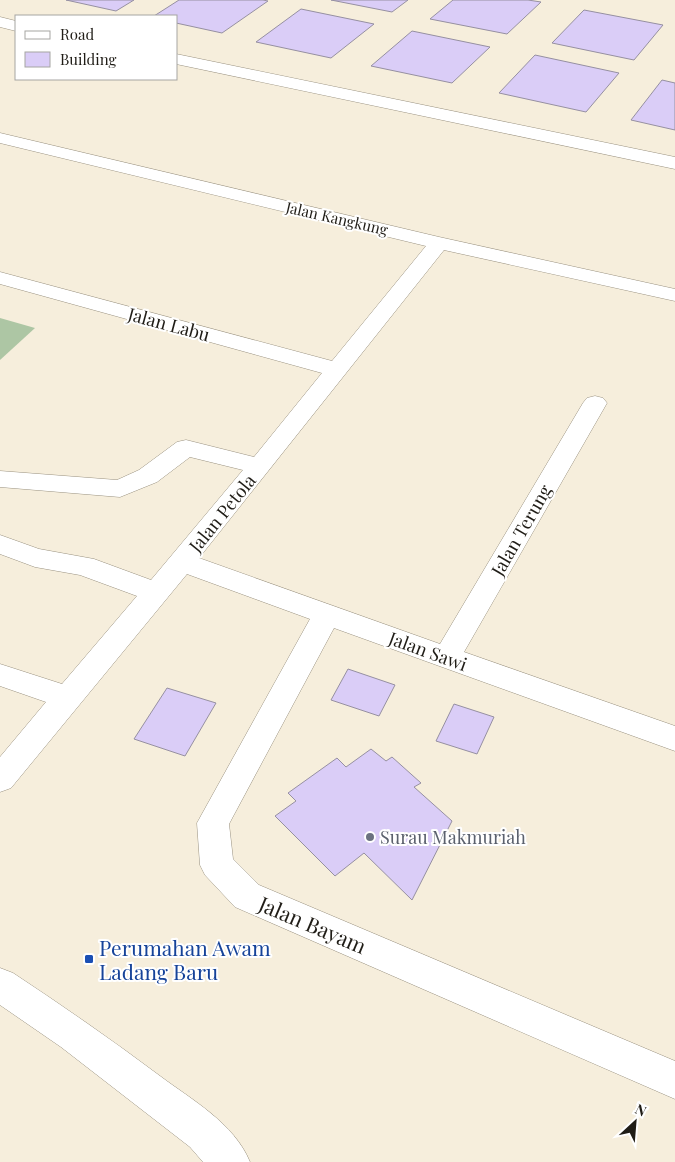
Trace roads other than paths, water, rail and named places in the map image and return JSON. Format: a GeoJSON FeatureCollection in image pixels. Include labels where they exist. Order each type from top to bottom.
{"type":"FeatureCollection","features":[{"type":"Feature","properties":{"kind":"main road"},"geometry":{"type":"LineString","coordinates":[[0,22],[15,26]]}},
{"type":"Feature","properties":{"kind":"main road"},"geometry":{"type":"LineString","coordinates":[[178,59],[675,163]]}},
{"type":"Feature","properties":{"kind":"main road","name":"Jalan Kangkung"},"geometry":{"type":"LineString","coordinates":[[0,138],[439,243],[675,295]]}},
{"type":"Feature","properties":{"kind":"main road","name":"Jalan Petola"},"geometry":{"type":"LineString","coordinates":[[0,779],[260,466],[439,243]]}},
{"type":"Feature","properties":{"kind":"main road","name":"Jalan Labu"},"geometry":{"type":"LineString","coordinates":[[0,278],[338,370]]}},
{"type":"Feature","properties":{"kind":"main road","name":"Jalan Terung"},"geometry":{"type":"LineString","coordinates":[[447,657],[594,403]]}},
{"type":"Feature","properties":{"kind":"main road"},"geometry":{"type":"LineString","coordinates":[[0,479],[120,489],[148,476],[186,448],[260,466]]}},
{"type":"Feature","properties":{"kind":"main road"},"geometry":{"type":"LineString","coordinates":[[0,544],[35,558],[84,566],[155,592]]}},
{"type":"Feature","properties":{"kind":"main road","name":"Jalan Sawi"},"geometry":{"type":"LineString","coordinates":[[181,562],[675,739]]}},
{"type":"Feature","properties":{"kind":"main road","name":"Jalan Bayam"},"geometry":{"type":"LineString","coordinates":[[327,614],[213,823],[217,865],[247,896],[675,1080]]}},
{"type":"Feature","properties":{"kind":"main road"},"geometry":{"type":"LineString","coordinates":[[0,675],[68,698]]}},
{"type":"Feature","properties":{"kind":"main road"},"geometry":{"type":"LineString","coordinates":[[0,985],[74,1034],[204,1133],[230,1162]]}},
{"type":"Feature","properties":{"kind":"place","name":"Surau Makmuriah"},"geometry":{"type":"Point","coordinates":[370,837]}},
{"type":"Feature","properties":{"kind":"place","name":"Perumahan Awam Ladang Baru"},"geometry":{"type":"Point","coordinates":[89,959]}}]}
